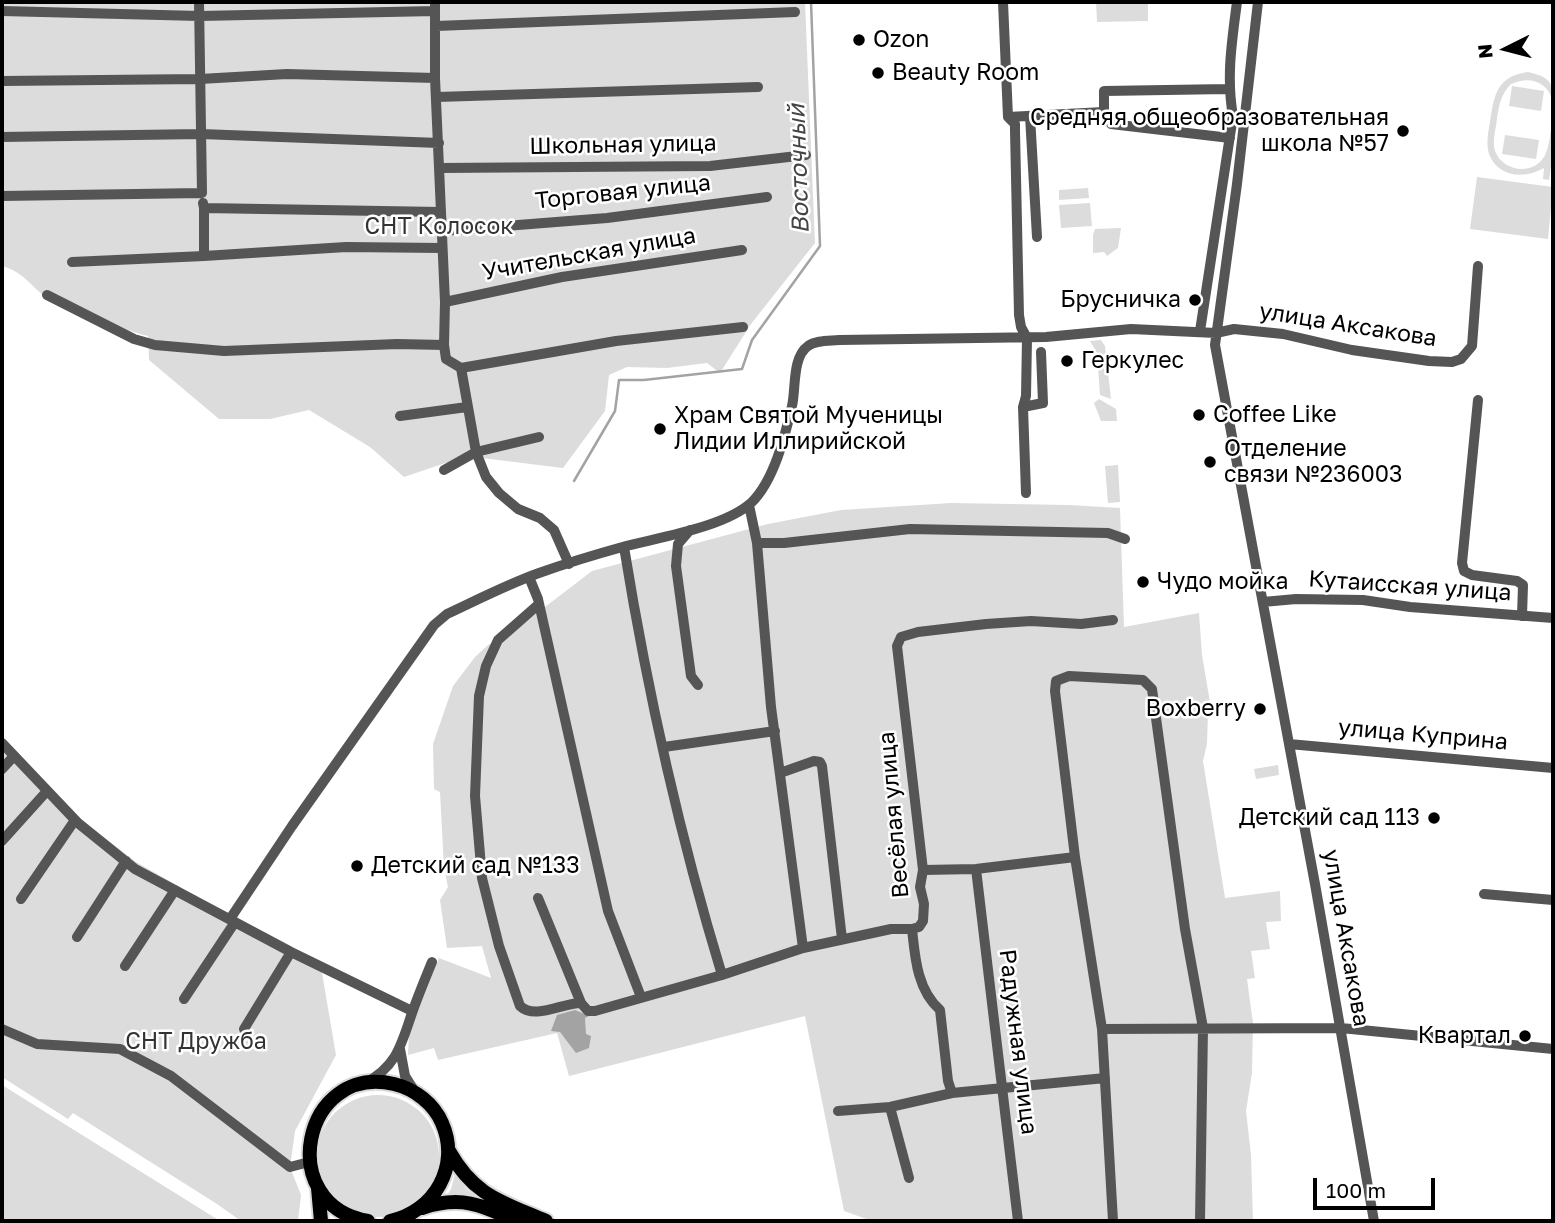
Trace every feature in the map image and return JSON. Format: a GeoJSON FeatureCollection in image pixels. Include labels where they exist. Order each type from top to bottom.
{"type":"FeatureCollection","features":[{"type":"Feature","properties":{"kind":"main road"},"geometry":{"type":"LineString","coordinates":[[321,1221],[318,1187],[309,1162],[311,1136],[321,1112],[340,1093],[365,1083],[391,1083],[415,1092],[429,1103],[440,1117],[449,1151],[442,1181],[433,1196],[421,1208],[405,1217],[390,1221]]}},
{"type":"Feature","properties":{"kind":"main road"},"geometry":{"type":"LineString","coordinates":[[449,1151],[466,1177],[480,1190],[546,1221]]}},
{"type":"Feature","properties":{"kind":"main road"},"geometry":{"type":"LineString","coordinates":[[318,1187],[338,1209],[354,1218],[368,1221]]}},
{"type":"Feature","properties":{"kind":"main road"},"geometry":{"type":"LineString","coordinates":[[421,1208],[446,1202],[467,1202],[517,1221]]}},
{"type":"Feature","properties":{"kind":"street"},"geometry":{"type":"LineString","coordinates":[[199,2],[204,256]]}},
{"type":"Feature","properties":{"kind":"street"},"geometry":{"type":"LineString","coordinates":[[360,2],[362,14]]}},
{"type":"Feature","properties":{"kind":"street"},"geometry":{"type":"LineString","coordinates":[[1003,2],[1007,117],[1014,124],[1019,315],[1027,338],[1026,396],[1023,407],[1026,493]]}},
{"type":"Feature","properties":{"kind":"street"},"geometry":{"type":"LineString","coordinates":[[1200,331],[1233,116],[1228,89],[1229,60],[1237,2]]}},
{"type":"Feature","properties":{"kind":"street","name":"улица Аксакова"},"geometry":{"type":"LineString","coordinates":[[1258,2],[1237,184],[1214,345],[1341,1028],[1374,1221]]}},
{"type":"Feature","properties":{"kind":"street"},"geometry":{"type":"LineString","coordinates":[[2,11],[200,16],[362,14],[435,6],[443,345],[446,359],[461,368],[616,341],[743,327]]}},
{"type":"Feature","properties":{"kind":"street"},"geometry":{"type":"LineString","coordinates":[[436,26],[795,12]]}},
{"type":"Feature","properties":{"kind":"street"},"geometry":{"type":"LineString","coordinates":[[2,82],[200,79],[287,74],[435,78]]}},
{"type":"Feature","properties":{"kind":"street"},"geometry":{"type":"LineString","coordinates":[[437,97],[758,87]]}},
{"type":"Feature","properties":{"kind":"street"},"geometry":{"type":"LineString","coordinates":[[1228,89],[1104,91],[1104,112],[1111,124],[1230,138]]}},
{"type":"Feature","properties":{"kind":"street"},"geometry":{"type":"LineString","coordinates":[[1007,117],[1104,112]]}},
{"type":"Feature","properties":{"kind":"street"},"geometry":{"type":"LineString","coordinates":[[1030,116],[1037,237]]}},
{"type":"Feature","properties":{"kind":"street"},"geometry":{"type":"LineString","coordinates":[[2,137],[201,134],[439,143]]}},
{"type":"Feature","properties":{"kind":"street","name":"Школьная улица"},"geometry":{"type":"LineString","coordinates":[[440,169],[710,166],[806,155]]}},
{"type":"Feature","properties":{"kind":"street"},"geometry":{"type":"LineString","coordinates":[[2,196],[202,193]]}},
{"type":"Feature","properties":{"kind":"street","name":"Торговая улица"},"geometry":{"type":"LineString","coordinates":[[442,230],[607,218],[767,197]]}},
{"type":"Feature","properties":{"kind":"street"},"geometry":{"type":"LineString","coordinates":[[204,208],[440,212]]}},
{"type":"Feature","properties":{"kind":"street"},"geometry":{"type":"LineString","coordinates":[[72,262],[346,247],[442,248]]}},
{"type":"Feature","properties":{"kind":"street","name":"Учительская улица"},"geometry":{"type":"LineString","coordinates":[[444,302],[562,277],[742,250]]}},
{"type":"Feature","properties":{"kind":"street","name":"улица Аксакова"},"geometry":{"type":"LineString","coordinates":[[1216,333],[1234,329],[1271,333],[1352,350],[1452,362],[1461,359],[1472,346],[1478,266]]}},
{"type":"Feature","properties":{"kind":"street"},"geometry":{"type":"LineString","coordinates":[[47,295],[134,339],[155,345],[224,351],[397,344],[443,345]]}},
{"type":"Feature","properties":{"kind":"street"},"geometry":{"type":"LineString","coordinates":[[184,999],[292,826],[434,625],[447,614],[529,577],[624,547],[690,530],[727,517],[749,505],[759,495],[780,452],[793,403],[799,356],[806,346],[814,342],[830,341],[1074,336],[1131,329],[1216,333]]}},
{"type":"Feature","properties":{"kind":"street"},"geometry":{"type":"LineString","coordinates":[[1023,407],[1043,403],[1041,352]]}},
{"type":"Feature","properties":{"kind":"street"},"geometry":{"type":"LineString","coordinates":[[461,368],[476,452],[486,477],[499,493],[518,509],[540,518],[554,530],[569,564]]}},
{"type":"Feature","properties":{"kind":"street"},"geometry":{"type":"LineString","coordinates":[[1478,400],[1462,563],[1464,571],[1472,575],[1517,581],[1523,585],[1522,616]]}},
{"type":"Feature","properties":{"kind":"street"},"geometry":{"type":"LineString","coordinates":[[400,416],[467,407]]}},
{"type":"Feature","properties":{"kind":"street"},"geometry":{"type":"LineString","coordinates":[[444,470],[476,452],[539,437]]}},
{"type":"Feature","properties":{"kind":"street"},"geometry":{"type":"LineString","coordinates":[[749,505],[757,543],[775,732],[803,948]]}},
{"type":"Feature","properties":{"kind":"street"},"geometry":{"type":"LineString","coordinates":[[757,543],[784,543],[910,528],[1108,533],[1125,540]]}},
{"type":"Feature","properties":{"kind":"street"},"geometry":{"type":"LineString","coordinates":[[690,530],[678,544],[676,566],[691,676],[698,685]]}},
{"type":"Feature","properties":{"kind":"street"},"geometry":{"type":"LineString","coordinates":[[624,547],[638,629],[664,747],[704,915],[722,975]]}},
{"type":"Feature","properties":{"kind":"street"},"geometry":{"type":"LineString","coordinates":[[529,577],[539,604],[608,911],[641,997]]}},
{"type":"Feature","properties":{"kind":"street","name":"Кутаисская улица"},"geometry":{"type":"LineString","coordinates":[[1263,602],[1296,599],[1363,600],[1410,607],[1553,618]]}},
{"type":"Feature","properties":{"kind":"street"},"geometry":{"type":"LineString","coordinates":[[539,604],[498,640],[486,666],[479,695],[475,796],[482,878],[499,946],[520,1006],[527,1012],[535,1013],[571,1003],[581,1003]]}},
{"type":"Feature","properties":{"kind":"street","name":"Весёлая улица"},"geometry":{"type":"LineString","coordinates":[[952,1093],[948,1081],[940,1010],[930,1001],[916,965],[912,929],[919,927],[923,921],[925,904],[920,887],[923,870],[897,646],[901,637],[918,632],[972,625],[1031,621],[1081,624],[1113,620]]}},
{"type":"Feature","properties":{"kind":"street"},"geometry":{"type":"LineString","coordinates":[[1113,1221],[1102,1029],[1075,857],[1055,691],[1056,681],[1069,676],[1143,680],[1152,689],[1185,929],[1203,1028],[1200,1221]]}},
{"type":"Feature","properties":{"kind":"street"},"geometry":{"type":"LineString","coordinates":[[664,747],[775,732]]}},
{"type":"Feature","properties":{"kind":"street"},"geometry":{"type":"LineString","coordinates":[[2,743],[75,820],[126,862],[232,921],[412,1011]]}},
{"type":"Feature","properties":{"kind":"street","name":"улица Куприна"},"geometry":{"type":"LineString","coordinates":[[1289,744],[1553,768]]}},
{"type":"Feature","properties":{"kind":"street"},"geometry":{"type":"LineString","coordinates":[[2,769],[14,756]]}},
{"type":"Feature","properties":{"kind":"street"},"geometry":{"type":"LineString","coordinates":[[780,773],[814,761],[820,762],[822,766],[842,939]]}},
{"type":"Feature","properties":{"kind":"street"},"geometry":{"type":"LineString","coordinates":[[2,841],[47,791]]}},
{"type":"Feature","properties":{"kind":"street"},"geometry":{"type":"LineString","coordinates":[[21,899],[75,820]]}},
{"type":"Feature","properties":{"kind":"street"},"geometry":{"type":"LineString","coordinates":[[923,870],[976,869],[1075,857]]}},
{"type":"Feature","properties":{"kind":"street"},"geometry":{"type":"LineString","coordinates":[[77,937],[126,862]]}},
{"type":"Feature","properties":{"kind":"street","name":"Радужная улица"},"geometry":{"type":"LineString","coordinates":[[976,869],[1018,1221]]}},
{"type":"Feature","properties":{"kind":"street"},"geometry":{"type":"LineString","coordinates":[[125,967],[175,890]]}},
{"type":"Feature","properties":{"kind":"street"},"geometry":{"type":"LineString","coordinates":[[1484,894],[1553,900]]}},
{"type":"Feature","properties":{"kind":"street"},"geometry":{"type":"LineString","coordinates":[[538,898],[581,1003],[588,1011],[722,975],[803,948],[891,929],[912,929]]}},
{"type":"Feature","properties":{"kind":"street"},"geometry":{"type":"LineString","coordinates":[[244,1029],[292,952]]}},
{"type":"Feature","properties":{"kind":"street"},"geometry":{"type":"LineString","coordinates":[[365,1083],[383,1072],[400,1049],[432,962]]}},
{"type":"Feature","properties":{"kind":"street"},"geometry":{"type":"LineString","coordinates":[[1102,1029],[1341,1028],[1553,1049]]}},
{"type":"Feature","properties":{"kind":"street"},"geometry":{"type":"LineString","coordinates":[[2,1029],[37,1044],[120,1049],[171,1076],[290,1167],[309,1162]]}},
{"type":"Feature","properties":{"kind":"street"},"geometry":{"type":"LineString","coordinates":[[400,1049],[405,1076],[415,1092]]}},
{"type":"Feature","properties":{"kind":"street"},"geometry":{"type":"LineString","coordinates":[[838,1111],[890,1107],[952,1093],[1105,1078]]}},
{"type":"Feature","properties":{"kind":"street"},"geometry":{"type":"LineString","coordinates":[[890,1107],[909,1178]]}},
{"type":"Feature","properties":{"kind":"green space","name":"СНТ Колосок"},"geometry":{"type":"Polygon","coordinates":[[[2,2],[805,2],[815,243],[751,324],[720,373],[707,363],[667,368],[627,367],[609,375],[605,411],[563,468],[466,456],[404,477],[370,447],[309,410],[270,419],[219,419],[149,360],[148,336],[70,311],[46,297],[16,272],[2,266],[2,2]]]}},
{"type":"Feature","properties":{"kind":"green space"},"geometry":{"type":"Polygon","coordinates":[[[1096,2],[1148,2],[1148,21],[1097,22],[1096,2]]]}},
{"type":"Feature","properties":{"kind":"green space"},"geometry":{"type":"Polygon","coordinates":[[[1528,72],[1549,81],[1553,103],[1547,90],[1538,82],[1525,80],[1511,84],[1500,104],[1494,147],[1505,164],[1520,169],[1535,165],[1542,160],[1548,148],[1553,110],[1553,153],[1549,180],[1543,179],[1544,168],[1521,175],[1505,172],[1493,162],[1488,150],[1492,112],[1499,88],[1510,78],[1528,72]]]}},
{"type":"Feature","properties":{"kind":"green space"},"geometry":{"type":"Polygon","coordinates":[[[1512,86],[1544,91],[1541,111],[1509,106],[1512,86]]]}},
{"type":"Feature","properties":{"kind":"green space"},"geometry":{"type":"Polygon","coordinates":[[[1505,135],[1539,140],[1536,159],[1502,154],[1505,135]]]}},
{"type":"Feature","properties":{"kind":"green space"},"geometry":{"type":"Polygon","coordinates":[[[1477,177],[1553,187],[1548,239],[1470,229],[1477,177]]]}},
{"type":"Feature","properties":{"kind":"green space"},"geometry":{"type":"Polygon","coordinates":[[[1088,188],[1089,198],[1059,200],[1059,190],[1088,188]]]}},
{"type":"Feature","properties":{"kind":"green space"},"geometry":{"type":"Polygon","coordinates":[[[1090,203],[1092,226],[1061,228],[1059,205],[1090,203]]]}},
{"type":"Feature","properties":{"kind":"green space"},"geometry":{"type":"Polygon","coordinates":[[[1121,228],[1118,248],[1107,256],[1104,252],[1093,253],[1095,229],[1121,228]]]}},
{"type":"Feature","properties":{"kind":"green space"},"geometry":{"type":"Polygon","coordinates":[[[1101,340],[1105,346],[1111,399],[1100,395],[1097,353],[1090,341],[1101,340]]]}},
{"type":"Feature","properties":{"kind":"green space"},"geometry":{"type":"Polygon","coordinates":[[[1099,399],[1116,409],[1117,421],[1101,421],[1094,403],[1099,399]]]}},
{"type":"Feature","properties":{"kind":"green space"},"geometry":{"type":"Polygon","coordinates":[[[1118,465],[1120,502],[1108,503],[1105,466],[1118,465]]]}},
{"type":"Feature","properties":{"kind":"green space"},"geometry":{"type":"Polygon","coordinates":[[[951,503],[1120,508],[1124,627],[1199,613],[1202,655],[1211,708],[1208,712],[1207,744],[1203,761],[1225,898],[1280,891],[1281,921],[1266,922],[1270,949],[1251,951],[1255,978],[1247,979],[1253,1023],[1252,1073],[1246,1111],[1251,1155],[1253,1221],[872,1221],[844,1211],[805,1016],[569,1076],[557,1033],[438,1060],[434,1048],[408,1055],[409,1033],[439,958],[491,978],[482,946],[447,948],[440,900],[448,887],[444,868],[440,792],[434,789],[433,744],[453,686],[475,657],[592,571],[768,524],[841,510],[951,503]]]}},
{"type":"Feature","properties":{"kind":"green space","name":"СНТ Дружба"},"geometry":{"type":"Polygon","coordinates":[[[2,740],[47,794],[136,862],[321,967],[336,1055],[295,1131],[290,1167],[301,1195],[298,1221],[241,1221],[73,1113],[68,1119],[2,1077],[2,740]]]}},
{"type":"Feature","properties":{"kind":"green space"},"geometry":{"type":"Polygon","coordinates":[[[1278,765],[1279,775],[1256,779],[1254,769],[1278,765]]]}},
{"type":"Feature","properties":{"kind":"green space"},"geometry":{"type":"Polygon","coordinates":[[[2,1085],[220,1221],[2,1221],[2,1085]]]}},
{"type":"Feature","properties":{"kind":"green space"},"geometry":{"type":"Polygon","coordinates":[[[378,1095],[401,1100],[421,1113],[434,1133],[439,1156],[434,1179],[421,1199],[401,1212],[378,1217],[355,1212],[335,1199],[322,1179],[317,1156],[322,1133],[335,1113],[355,1100],[378,1095]]]}},
{"type":"Feature","properties":{"kind":"green space"},"geometry":{"type":"Polygon","coordinates":[[[455,1174],[466,1189],[482,1200],[444,1200],[451,1189],[455,1174]]]}},
{"type":"Feature","properties":{"kind":"shaded area"},"geometry":{"type":"Polygon","coordinates":[[[575,1010],[589,1016],[585,1018],[586,1034],[591,1036],[589,1048],[576,1053],[560,1032],[551,1031],[557,1015],[575,1010]]]}},
{"type":"Feature","properties":{"kind":"waterway","name":"Восточный"},"geometry":{"type":"LineString","coordinates":[[574,481],[615,411],[619,380],[644,380],[742,369],[752,340],[820,246],[811,2]]}},
{"type":"Feature","properties":{"kind":"place","name":"Ozon"},"geometry":{"type":"Point","coordinates":[859,40]}},
{"type":"Feature","properties":{"kind":"place","name":"Beauty Room"},"geometry":{"type":"Point","coordinates":[878,73]}},
{"type":"Feature","properties":{"kind":"place","name":"Средняя общеобразовательная школа №57"},"geometry":{"type":"Point","coordinates":[1403,131]}},
{"type":"Feature","properties":{"kind":"place","name":"Брусничка"},"geometry":{"type":"Point","coordinates":[1195,300]}},
{"type":"Feature","properties":{"kind":"place","name":"Геркулес"},"geometry":{"type":"Point","coordinates":[1067,361]}},
{"type":"Feature","properties":{"kind":"place","name":"Coffee Like"},"geometry":{"type":"Point","coordinates":[1199,415]}},
{"type":"Feature","properties":{"kind":"place","name":"Храм Святой Мученицы Лидии Иллирийской"},"geometry":{"type":"Point","coordinates":[660,429]}},
{"type":"Feature","properties":{"kind":"place","name":"Отделение связи №236003"},"geometry":{"type":"Point","coordinates":[1210,462]}},
{"type":"Feature","properties":{"kind":"place","name":"Чудо мойка"},"geometry":{"type":"Point","coordinates":[1143,582]}},
{"type":"Feature","properties":{"kind":"place","name":"Boxberry"},"geometry":{"type":"Point","coordinates":[1260,709]}},
{"type":"Feature","properties":{"kind":"place","name":"Детский сад 113"},"geometry":{"type":"Point","coordinates":[1434,818]}},
{"type":"Feature","properties":{"kind":"place","name":"Детский сад №133"},"geometry":{"type":"Point","coordinates":[357,866]}},
{"type":"Feature","properties":{"kind":"place","name":"Квартал"},"geometry":{"type":"Point","coordinates":[1525,1036]}}]}
